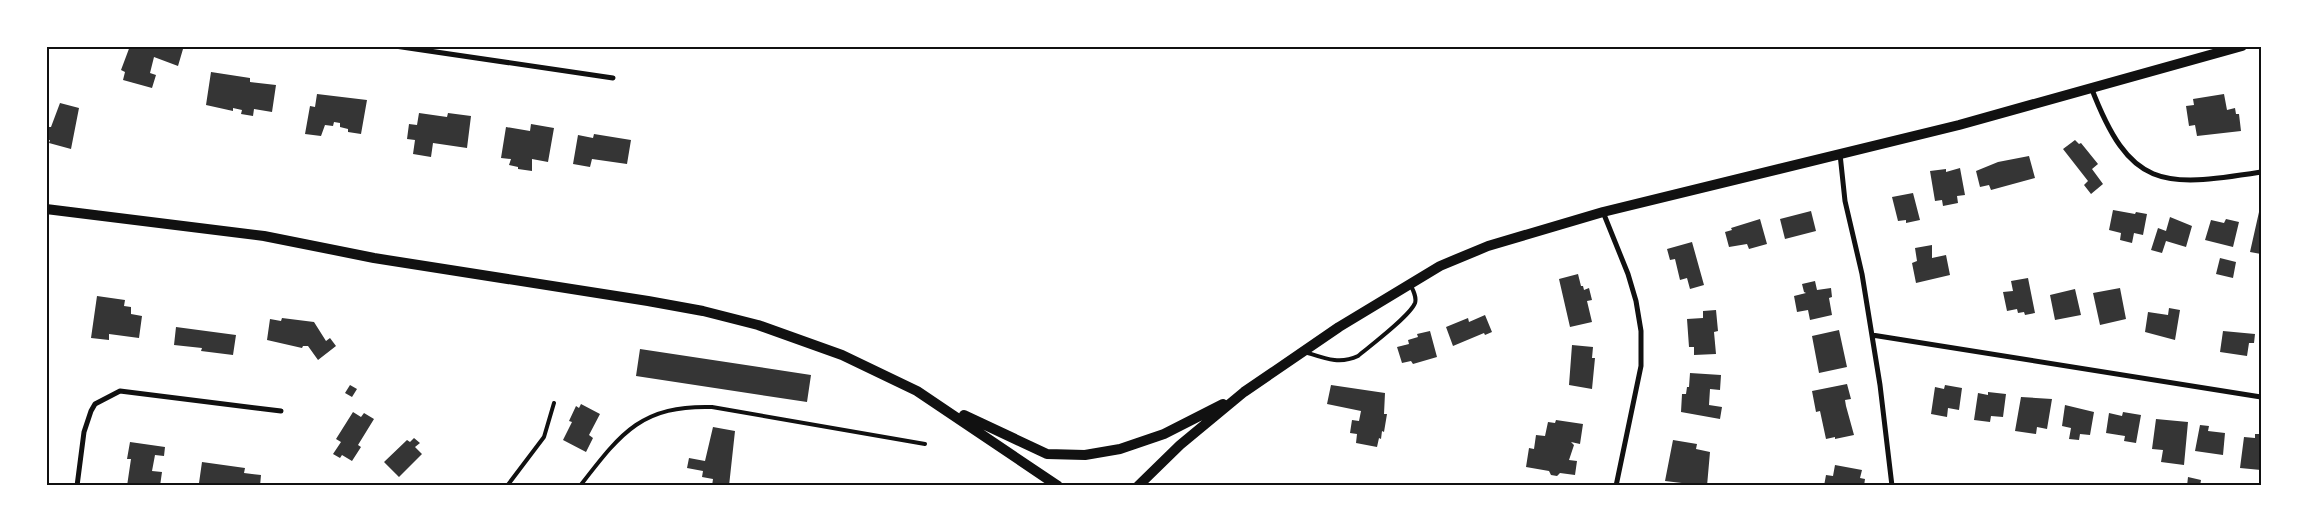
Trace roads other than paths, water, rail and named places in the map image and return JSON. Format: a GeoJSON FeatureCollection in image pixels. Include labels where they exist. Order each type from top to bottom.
{"type":"FeatureCollection","features":[{"type":"Feature","properties":{"kind":"main road"},"geometry":{"type":"LineString","coordinates":[[1138,486],[1180,445],[1244,392],[1303,351],[1410,282],[1440,266],[1488,246],[1603,212],[1959,124],[2242,46]]}},
{"type":"Feature","properties":{"kind":"main road"},"geometry":{"type":"LineString","coordinates":[[46,209],[264,236],[374,258],[703,311],[758,325],[820,346],[875,370],[938,403],[1047,454],[1085,455],[1120,449],[1164,434],[1244,392]]}},
{"type":"Feature","properties":{"kind":"main road"},"geometry":{"type":"LineString","coordinates":[[938,403],[1058,486]]}},
{"type":"Feature","properties":{"kind":"street"},"geometry":{"type":"LineString","coordinates":[[395,46],[614,78]]}},
{"type":"Feature","properties":{"kind":"street"},"geometry":{"type":"LineString","coordinates":[[2090,87],[2104,122],[2117,144],[2132,160],[2150,173],[2174,180],[2204,181],[2261,172]]}},
{"type":"Feature","properties":{"kind":"street"},"geometry":{"type":"LineString","coordinates":[[1840,154],[1845,201],[1862,274],[1872,335],[1892,486]]}},
{"type":"Feature","properties":{"kind":"street"},"geometry":{"type":"LineString","coordinates":[[1603,212],[1628,274],[1636,302],[1640,332],[1641,366],[1616,486]]}},
{"type":"Feature","properties":{"kind":"street"},"geometry":{"type":"LineString","coordinates":[[1872,335],[2261,397]]}},
{"type":"Feature","properties":{"kind":"street"},"geometry":{"type":"LineString","coordinates":[[77,486],[84,432],[91,410],[95,404],[120,391],[282,411]]}},
{"type":"Feature","properties":{"kind":"lane"},"geometry":{"type":"LineString","coordinates":[[1303,351],[1332,361],[1349,360],[1358,356],[1407,313],[1415,303],[1416,296],[1410,282]]}},
{"type":"Feature","properties":{"kind":"lane"},"geometry":{"type":"LineString","coordinates":[[507,486],[544,437],[554,403]]}},
{"type":"Feature","properties":{"kind":"lane"},"geometry":{"type":"LineString","coordinates":[[580,486],[623,435],[643,420],[660,412],[685,406],[712,407],[925,444]]}}]}
